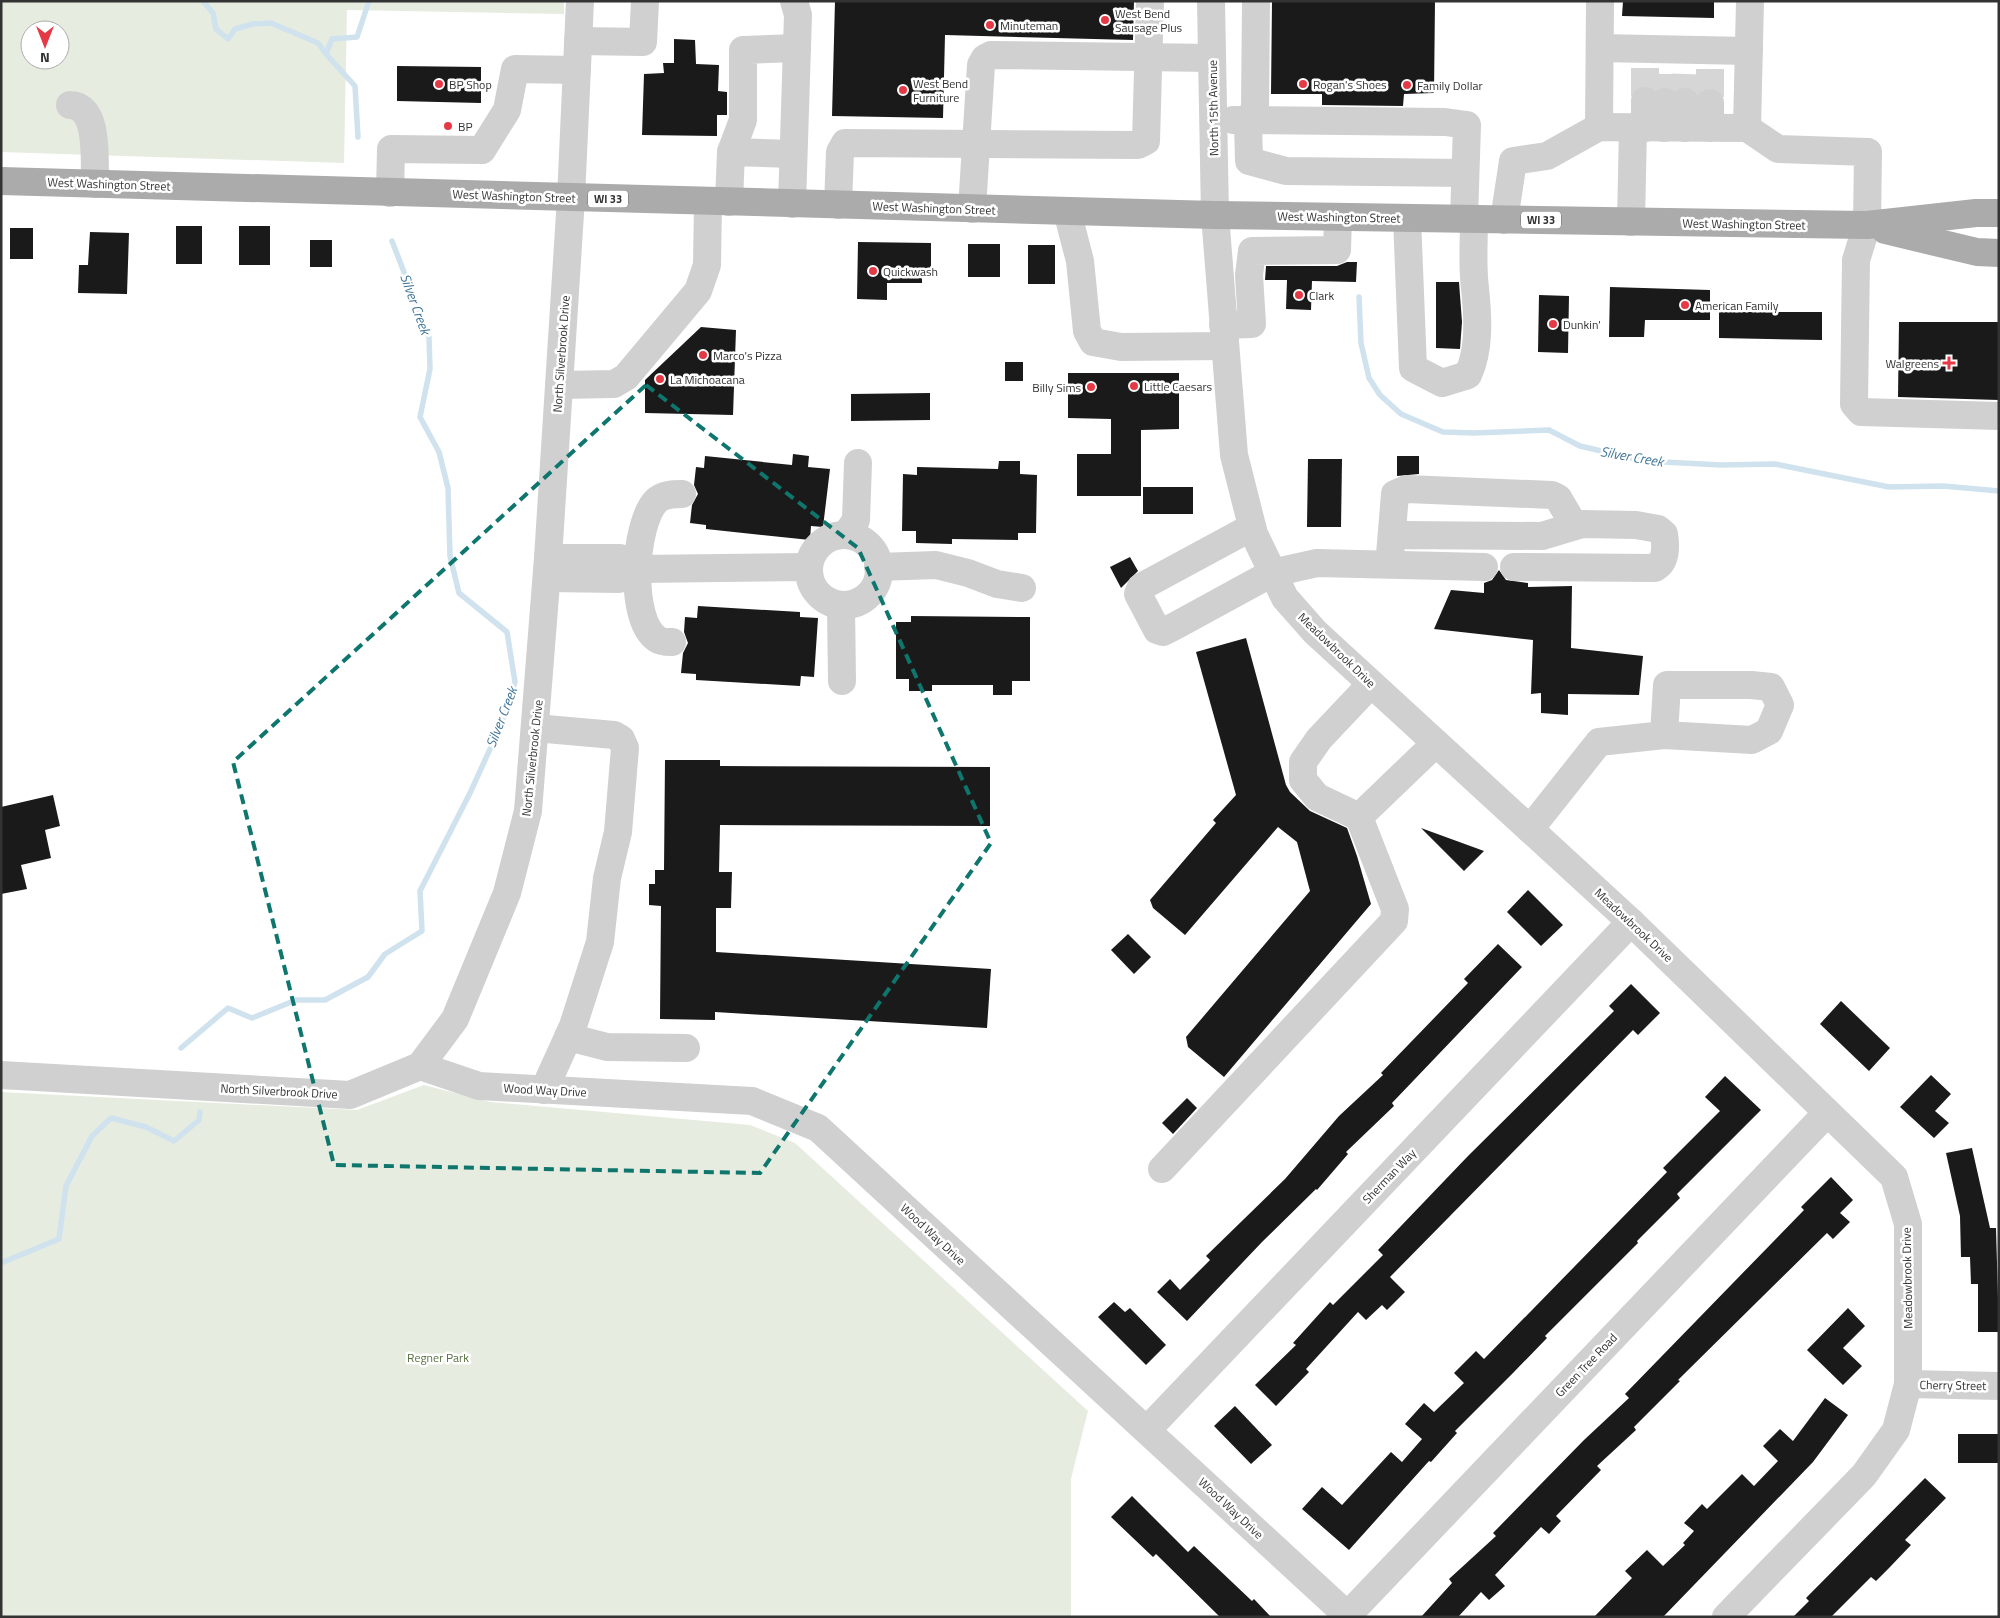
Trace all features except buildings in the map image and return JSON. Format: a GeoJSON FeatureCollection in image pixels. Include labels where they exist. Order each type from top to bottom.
{"type":"FeatureCollection","features":[{"type":"Feature","properties":{"kind":"main road","name":"West Washington Street"},"geometry":{"type":"LineString","coordinates":[[1,181],[1215,215],[1867,226],[1976,213],[1999,213]]}},
{"type":"Feature","properties":{"kind":"main road","name":"West Washington Street"},"geometry":{"type":"LineString","coordinates":[[1867,226],[1977,252],[1999,253]]}},
{"type":"Feature","properties":{"kind":"street","name":"North Silverbrook Drive"},"geometry":{"type":"LineString","coordinates":[[1,1075],[350,1095],[420,1066],[455,1020],[507,893],[528,812],[548,568],[571,198],[580,1]]}},
{"type":"Feature","properties":{"kind":"street"},"geometry":{"type":"LineString","coordinates":[[578,41],[643,42],[645,1]]}},
{"type":"Feature","properties":{"kind":"street"},"geometry":{"type":"LineString","coordinates":[[792,204],[798,15],[794,1]]}},
{"type":"Feature","properties":{"kind":"street"},"geometry":{"type":"LineString","coordinates":[[838,205],[840,152],[845,143],[1138,146],[1146,141],[1148,132],[1150,1]]}},
{"type":"Feature","properties":{"kind":"street","name":"North 15th Avenue"},"geometry":{"type":"LineString","coordinates":[[1211,1],[1215,215]]}},
{"type":"Feature","properties":{"kind":"street"},"geometry":{"type":"LineString","coordinates":[[1256,1],[1255,108],[1248,122],[1248,161],[1286,172],[1466,173]]}},
{"type":"Feature","properties":{"kind":"street"},"geometry":{"type":"LineString","coordinates":[[1599,128],[1600,1]]}},
{"type":"Feature","properties":{"kind":"street"},"geometry":{"type":"LineString","coordinates":[[1747,128],[1750,1]]}},
{"type":"Feature","properties":{"kind":"street"},"geometry":{"type":"LineString","coordinates":[[559,385],[614,384],[626,377],[698,291],[707,265],[731,152],[743,120],[743,50],[797,48]]}},
{"type":"Feature","properties":{"kind":"street"},"geometry":{"type":"LineString","coordinates":[[1600,48],[1677,59],[1749,51]]}},
{"type":"Feature","properties":{"kind":"street"},"geometry":{"type":"LineString","coordinates":[[972,209],[981,66],[985,58],[991,55],[1149,59],[1212,58]]}},
{"type":"Feature","properties":{"kind":"street"},"geometry":{"type":"LineString","coordinates":[[390,193],[391,149],[482,150],[507,110],[515,70],[577,70]]}},
{"type":"Feature","properties":{"kind":"street"},"geometry":{"type":"LineString","coordinates":[[70,106],[77,106],[85,110],[90,122],[95,184]]}},
{"type":"Feature","properties":{"kind":"street"},"geometry":{"type":"LineString","coordinates":[[1631,222],[1671,116]]}},
{"type":"Feature","properties":{"kind":"street"},"geometry":{"type":"LineString","coordinates":[[1504,220],[1513,161],[1547,156],[1599,128],[1671,116],[1747,128],[1778,150],[1868,152],[1867,226],[1856,260],[1854,404],[1861,412],[1999,416]]}},
{"type":"Feature","properties":{"kind":"street"},"geometry":{"type":"LineString","coordinates":[[1213,118],[1248,122],[1435,122],[1467,125],[1466,173],[1475,289],[1478,302],[1475,360],[1468,375],[1442,383],[1412,368],[1407,218]]}},
{"type":"Feature","properties":{"kind":"street"},"geometry":{"type":"LineString","coordinates":[[731,152],[793,154]]}},
{"type":"Feature","properties":{"kind":"street"},"geometry":{"type":"LineString","coordinates":[[1067,211],[1080,261],[1087,330],[1094,342],[1121,347],[1224,336],[1252,324],[1248,275],[1252,250],[1337,250],[1338,217]]}},
{"type":"Feature","properties":{"kind":"street","name":"Meadowbrook Drive"},"geometry":{"type":"LineString","coordinates":[[1215,215],[1234,455],[1252,527],[1285,598],[1315,632],[1631,922],[1894,1177],[1908,1224],[1908,1384],[1896,1430],[1864,1475],[1726,1617]]}},
{"type":"Feature","properties":{"kind":"street"},"geometry":{"type":"LineString","coordinates":[[846,535],[856,520],[858,463]]}},
{"type":"Feature","properties":{"kind":"street"},"geometry":{"type":"LineString","coordinates":[[1388,564],[1393,538],[1395,494],[1407,489],[1552,495],[1558,498],[1574,525]]}},
{"type":"Feature","properties":{"kind":"street"},"geometry":{"type":"LineString","coordinates":[[672,642],[656,639],[650,632],[638,592],[637,569],[640,537],[650,510],[657,500],[667,495],[682,494]]}},
{"type":"Feature","properties":{"kind":"street"},"geometry":{"type":"LineString","coordinates":[[1393,538],[1402,536],[1542,536],[1574,525],[1636,525],[1658,529],[1664,534],[1666,545],[1663,559],[1655,568],[1514,567]]}},
{"type":"Feature","properties":{"kind":"street"},"geometry":{"type":"LineString","coordinates":[[1252,527],[1141,587],[1138,594],[1140,602],[1157,630],[1163,632],[1272,573],[1317,563],[1484,567]]}},
{"type":"Feature","properties":{"kind":"street"},"geometry":{"type":"LineString","coordinates":[[846,535],[858,538],[868,545],[875,555],[878,567],[878,579],[864,599],[853,604],[841,605],[828,601],[817,593],[810,581],[808,567],[811,557],[821,544],[835,536],[846,535]]}},
{"type":"Feature","properties":{"kind":"street"},"geometry":{"type":"LineString","coordinates":[[548,568],[620,558],[637,569],[808,567]]}},
{"type":"Feature","properties":{"kind":"street"},"geometry":{"type":"LineString","coordinates":[[878,567],[936,565],[968,573],[996,584],[1022,588]]}},
{"type":"Feature","properties":{"kind":"street"},"geometry":{"type":"LineString","coordinates":[[841,605],[842,681]]}},
{"type":"Feature","properties":{"kind":"street"},"geometry":{"type":"LineString","coordinates":[[1162,1169],[1394,921],[1395,909],[1360,817],[1317,797],[1303,780],[1302,762],[1320,739],[1371,684]]}},
{"type":"Feature","properties":{"kind":"street"},"geometry":{"type":"LineString","coordinates":[[1530,829],[1599,742],[1664,736],[1752,740],[1769,732],[1780,705],[1771,687],[1751,685],[1667,685],[1664,736]]}},
{"type":"Feature","properties":{"kind":"street"},"geometry":{"type":"LineString","coordinates":[[535,728],[614,735],[621,739],[625,748],[618,832],[606,878],[600,942],[568,1037],[544,1090]]}},
{"type":"Feature","properties":{"kind":"street"},"geometry":{"type":"LineString","coordinates":[[1360,817],[1436,743]]}},
{"type":"Feature","properties":{"kind":"street","name":"Sherman Way"},"geometry":{"type":"LineString","coordinates":[[1147,1430],[1631,922]]}},
{"type":"Feature","properties":{"kind":"street"},"geometry":{"type":"LineString","coordinates":[[568,1037],[607,1047],[686,1048]]}},
{"type":"Feature","properties":{"kind":"street","name":"Wood Way Drive"},"geometry":{"type":"LineString","coordinates":[[420,1066],[479,1086],[752,1101],[818,1128],[1147,1430],[1346,1616]]}},
{"type":"Feature","properties":{"kind":"street","name":"Green Tree Road"},"geometry":{"type":"LineString","coordinates":[[1346,1616],[1826,1113]]}},
{"type":"Feature","properties":{"kind":"street","name":"Cherry Street"},"geometry":{"type":"LineString","coordinates":[[1908,1384],[1999,1386]]}},
{"type":"Feature","properties":{"kind":"highlighted area"},"geometry":{"type":"Polygon","coordinates":[[[646,385],[858,548],[991,843],[760,1173],[334,1165],[233,762],[646,385]]]}},
{"type":"Feature","properties":{"kind":"green space"},"geometry":{"type":"Polygon","coordinates":[[[1,1],[564,1],[564,14],[347,10],[344,163],[1,152],[1,1]]]}},
{"type":"Feature","properties":{"kind":"green space","name":"Regner Park"},"geometry":{"type":"Polygon","coordinates":[[[424,1085],[490,1102],[750,1125],[795,1143],[1088,1411],[1071,1479],[1071,1617],[1,1617],[1,1092],[357,1110],[424,1085]]]}},
{"type":"Feature","properties":{"kind":"waterway"},"geometry":{"type":"LineString","coordinates":[[203,1],[213,13],[216,29],[228,39],[235,29],[253,24],[271,23],[318,43],[326,54]]}},
{"type":"Feature","properties":{"kind":"waterway","name":"Silver Creek"},"geometry":{"type":"LineString","coordinates":[[358,137],[355,86],[326,54],[332,39],[357,37],[369,1]]}},
{"type":"Feature","properties":{"kind":"waterway","name":"Silver Creek"},"geometry":{"type":"LineString","coordinates":[[181,1048],[228,1008],[252,1018],[296,1000],[325,1000],[368,977],[385,954],[422,931],[420,891],[470,793],[501,725],[515,682],[507,632],[459,593],[450,556],[448,488],[439,452],[420,417],[430,369],[429,337],[392,241]]}},
{"type":"Feature","properties":{"kind":"waterway","name":"Silver Creek"},"geometry":{"type":"LineString","coordinates":[[1359,297],[1361,343],[1369,378],[1380,395],[1401,414],[1443,432],[1474,433],[1549,430],[1580,446],[1644,461],[1721,465],[1775,464],[1889,487],[1943,486],[1999,491]]}},
{"type":"Feature","properties":{"kind":"waterway","name":"Silver Creek"},"geometry":{"type":"LineString","coordinates":[[1,1263],[59,1239],[66,1186],[92,1136],[111,1118],[146,1127],[174,1141],[199,1120],[200,1112]]}},
{"type":"Feature","properties":{"kind":"tunnel"},"geometry":{"type":"LineString","coordinates":[[1645,68],[1645,101]]}},
{"type":"Feature","properties":{"kind":"tunnel"},"geometry":{"type":"LineString","coordinates":[[1685,102],[1686,68]]}},
{"type":"Feature","properties":{"kind":"tunnel"},"geometry":{"type":"LineString","coordinates":[[1665,69],[1665,102]]}},
{"type":"Feature","properties":{"kind":"tunnel"},"geometry":{"type":"LineString","coordinates":[[1710,69],[1710,103]]}},
{"type":"Feature","properties":{"kind":"place","name":"West Bend Sausage Plus"},"geometry":{"type":"Point","coordinates":[1105,20]}},
{"type":"Feature","properties":{"kind":"place","name":"Minuteman"},"geometry":{"type":"Point","coordinates":[990,25]}},
{"type":"Feature","properties":{"kind":"place","name":"BP Shop"},"geometry":{"type":"Point","coordinates":[439,84]}},
{"type":"Feature","properties":{"kind":"place","name":"Rogan's Shoes"},"geometry":{"type":"Point","coordinates":[1303,84]}},
{"type":"Feature","properties":{"kind":"place","name":"Family Dollar"},"geometry":{"type":"Point","coordinates":[1407,85]}},
{"type":"Feature","properties":{"kind":"place","name":"West Bend Furniture"},"geometry":{"type":"Point","coordinates":[903,90]}},
{"type":"Feature","properties":{"kind":"place","name":"BP"},"geometry":{"type":"Point","coordinates":[448,126]}},
{"type":"Feature","properties":{"kind":"place","name":"Quickwash"},"geometry":{"type":"Point","coordinates":[873,271]}},
{"type":"Feature","properties":{"kind":"place","name":"Clark"},"geometry":{"type":"Point","coordinates":[1299,295]}},
{"type":"Feature","properties":{"kind":"place","name":"American Family"},"geometry":{"type":"Point","coordinates":[1685,305]}},
{"type":"Feature","properties":{"kind":"place","name":"Dunkin'"},"geometry":{"type":"Point","coordinates":[1553,324]}},
{"type":"Feature","properties":{"kind":"place","name":"Marco's Pizza"},"geometry":{"type":"Point","coordinates":[703,355]}},
{"type":"Feature","properties":{"kind":"place","name":"Walgreens"},"geometry":{"type":"Point","coordinates":[1949,363]}},
{"type":"Feature","properties":{"kind":"place","name":"La Michoacana"},"geometry":{"type":"Point","coordinates":[660,379]}},
{"type":"Feature","properties":{"kind":"place","name":"Little Caesars"},"geometry":{"type":"Point","coordinates":[1134,386]}},
{"type":"Feature","properties":{"kind":"place","name":"Billy Sims"},"geometry":{"type":"Point","coordinates":[1091,387]}}]}
